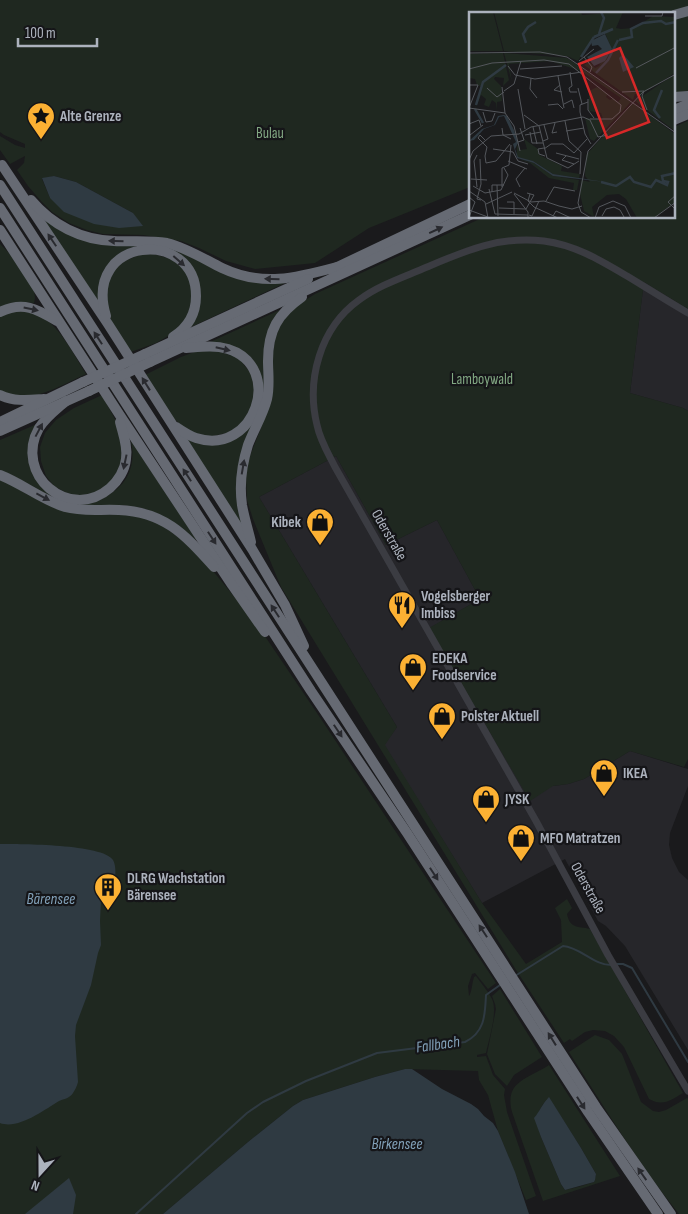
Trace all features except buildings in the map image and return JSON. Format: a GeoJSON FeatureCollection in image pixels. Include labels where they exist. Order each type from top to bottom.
{"type":"FeatureCollection","features":[{"type":"Feature","properties":{"kind":"highway"},"geometry":{"type":"LineString","coordinates":[[676,109],[688,104]]}},
{"type":"Feature","properties":{"kind":"highway"},"geometry":{"type":"LineString","coordinates":[[676,119],[688,114]]}},
{"type":"Feature","properties":{"kind":"highway"},"geometry":{"type":"LineString","coordinates":[[1,164],[44,214],[62,227],[83,236],[110,241],[166,243],[187,250],[229,270],[246,276],[260,278],[296,277],[337,267]]}},
{"type":"Feature","properties":{"kind":"highway"},"geometry":{"type":"LineString","coordinates":[[1,164],[108,324],[252,549],[285,605],[321,681]]}},
{"type":"Feature","properties":{"kind":"highway"},"geometry":{"type":"LineString","coordinates":[[0,185],[321,681],[506,975],[588,1112],[658,1214]]}},
{"type":"Feature","properties":{"kind":"highway"},"geometry":{"type":"LineString","coordinates":[[0,422],[52,398],[86,386],[291,287],[469,204]]}},
{"type":"Feature","properties":{"kind":"highway"},"geometry":{"type":"LineString","coordinates":[[0,208],[311,691],[506,975]]}},
{"type":"Feature","properties":{"kind":"highway"},"geometry":{"type":"LineString","coordinates":[[175,350],[469,214]]}},
{"type":"Feature","properties":{"kind":"highway"},"geometry":{"type":"LineString","coordinates":[[0,230],[118,414],[232,585],[311,691]]}},
{"type":"Feature","properties":{"kind":"highway"},"geometry":{"type":"LineString","coordinates":[[108,324],[102,292],[105,279],[116,263],[129,254],[144,250],[160,250],[176,257],[193,278],[196,294],[195,307],[192,317],[184,328],[149,356]]}},
{"type":"Feature","properties":{"kind":"highway"},"geometry":{"type":"LineString","coordinates":[[252,549],[242,503],[242,472],[247,448],[267,398],[269,342],[278,320],[285,311],[319,284]]}},
{"type":"Feature","properties":{"kind":"highway"},"geometry":{"type":"LineString","coordinates":[[0,312],[15,307],[31,308],[41,311],[60,322]]}},
{"type":"Feature","properties":{"kind":"highway"},"geometry":{"type":"LineString","coordinates":[[149,356],[175,350],[210,346],[226,348],[248,362],[253,369],[258,383],[259,396],[249,421],[239,431],[227,438],[210,440],[197,438],[172,425]]}},
{"type":"Feature","properties":{"kind":"highway"},"geometry":{"type":"LineString","coordinates":[[86,386],[46,419],[39,428],[33,444],[34,465],[42,481],[51,491],[65,498],[80,500],[95,497],[111,488],[119,478],[125,464],[127,451],[118,414]]}},
{"type":"Feature","properties":{"kind":"highway"},"geometry":{"type":"LineString","coordinates":[[0,395],[21,401],[52,398]]}},
{"type":"Feature","properties":{"kind":"highway"},"geometry":{"type":"LineString","coordinates":[[0,431],[66,401]]}},
{"type":"Feature","properties":{"kind":"highway"},"geometry":{"type":"LineString","coordinates":[[0,475],[67,508],[135,512],[159,519],[187,538],[232,585]]}},
{"type":"Feature","properties":{"kind":"highway"},"geometry":{"type":"LineString","coordinates":[[512,986],[671,1214]]}},
{"type":"Feature","properties":{"kind":"street","name":"Oderstraße"},"geometry":{"type":"LineString","coordinates":[[688,313],[603,261],[578,249],[534,240],[511,240],[494,243],[469,250],[400,279],[354,303],[339,318],[324,343],[313,387],[316,424],[334,467],[536,821],[608,955],[688,1091]]}},
{"type":"Feature","properties":{"kind":"shaded area"},"geometry":{"type":"Polygon","coordinates":[[[644,281],[688,309],[688,411],[630,393],[644,281]]]}},
{"type":"Feature","properties":{"kind":"shaded area"},"geometry":{"type":"Polygon","coordinates":[[[336,456],[386,545],[437,520],[480,599],[430,628],[553,786],[584,779],[630,751],[688,769],[688,786],[670,833],[669,845],[672,858],[679,872],[688,880],[688,1050],[625,946],[606,926],[598,921],[565,859],[482,903],[384,745],[397,727],[259,497],[336,456]]]}},
{"type":"Feature","properties":{"kind":"green space","name":"Bulau"},"geometry":{"type":"Polygon","coordinates":[[[0,0],[688,0],[688,7],[672,12],[469,12],[469,187],[369,228],[315,263],[255,269],[226,261],[181,241],[143,235],[103,234],[69,223],[52,212],[41,201],[17,170],[24,163],[25,156],[10,164],[0,150],[0,136],[15,145],[25,148],[25,144],[0,132],[0,0]],[[54,176],[42,179],[50,198],[133,213],[76,182],[54,176]]]}},
{"type":"Feature","properties":{"kind":"green space"},"geometry":{"type":"Polygon","coordinates":[[[688,15],[688,94],[676,95],[676,18],[688,15]]]}},
{"type":"Feature","properties":{"kind":"green space","name":"Lamboywald"},"geometry":{"type":"Polygon","coordinates":[[[688,121],[688,309],[644,282],[630,393],[688,411],[688,759],[684,767],[630,751],[584,779],[553,786],[530,801],[429,628],[480,599],[437,520],[386,545],[336,456],[259,497],[397,727],[385,745],[482,903],[526,964],[562,942],[561,920],[555,908],[567,899],[572,908],[567,914],[568,919],[572,925],[590,929],[683,1093],[667,1102],[659,1102],[649,1099],[624,1047],[614,1036],[605,1031],[593,1030],[564,1043],[516,970],[281,587],[253,519],[247,500],[246,477],[248,461],[268,410],[275,339],[286,317],[296,306],[315,294],[480,219],[676,219],[676,126],[688,121]]]}},
{"type":"Feature","properties":{"kind":"green space"},"geometry":{"type":"Polygon","coordinates":[[[37,211],[65,231],[164,245],[230,273],[287,282],[189,328],[200,292],[199,282],[195,273],[180,255],[172,250],[161,247],[139,246],[120,253],[104,270],[98,292],[99,308],[37,211]]]}},
{"type":"Feature","properties":{"kind":"green space"},"geometry":{"type":"Polygon","coordinates":[[[0,244],[13,257],[34,289],[34,303],[20,302],[0,308],[0,244]]]}},
{"type":"Feature","properties":{"kind":"green space"},"geometry":{"type":"Polygon","coordinates":[[[146,252],[175,260],[188,274],[193,297],[187,318],[170,335],[156,343],[128,353],[107,311],[105,287],[118,264],[146,252]]]}},
{"type":"Feature","properties":{"kind":"green space"},"geometry":{"type":"Polygon","coordinates":[[[282,309],[266,382],[245,447],[243,528],[186,438],[194,442],[211,444],[249,427],[257,371],[208,343],[282,309]]]}},
{"type":"Feature","properties":{"kind":"green space"},"geometry":{"type":"Polygon","coordinates":[[[13,310],[36,314],[51,324],[65,340],[86,374],[53,389],[27,397],[17,397],[0,392],[0,316],[13,310]]]}},
{"type":"Feature","properties":{"kind":"green space"},"geometry":{"type":"Polygon","coordinates":[[[218,350],[240,360],[253,376],[256,387],[252,411],[236,431],[204,438],[185,429],[169,414],[145,375],[197,351],[218,350]]]}},
{"type":"Feature","properties":{"kind":"green space"},"geometry":{"type":"Polygon","coordinates":[[[102,395],[123,439],[121,469],[110,484],[99,492],[77,496],[54,486],[46,476],[41,461],[40,447],[45,433],[56,420],[74,408],[102,395]]]}},
{"type":"Feature","properties":{"kind":"green space"},"geometry":{"type":"Polygon","coordinates":[[[37,424],[29,447],[29,462],[35,477],[48,493],[90,502],[97,501],[115,491],[121,486],[129,473],[132,458],[131,441],[197,540],[176,524],[148,510],[127,506],[69,503],[51,496],[0,470],[0,440],[37,424]]]}},
{"type":"Feature","properties":{"kind":"green space"},"geometry":{"type":"Polygon","coordinates":[[[0,480],[9,483],[30,496],[112,513],[151,518],[194,548],[256,623],[496,983],[488,989],[475,973],[472,974],[468,986],[469,996],[474,977],[476,976],[494,1004],[492,1026],[486,1053],[477,1055],[477,1057],[486,1056],[493,1075],[505,1089],[504,1095],[507,1112],[536,1196],[526,1200],[498,1131],[488,1095],[479,1080],[478,1071],[405,1069],[303,1100],[248,1142],[163,1214],[0,1214],[0,480]]]}},
{"type":"Feature","properties":{"kind":"green space"},"geometry":{"type":"Polygon","coordinates":[[[500,989],[542,1057],[514,1075],[507,1086],[495,1074],[487,1054],[496,1009],[492,996],[500,989]]]}},
{"type":"Feature","properties":{"kind":"green space"},"geometry":{"type":"Polygon","coordinates":[[[595,1035],[609,1040],[622,1054],[641,1102],[653,1111],[666,1110],[688,1099],[688,1214],[679,1214],[649,1175],[569,1052],[595,1035]]]}},
{"type":"Feature","properties":{"kind":"green space"},"geometry":{"type":"Polygon","coordinates":[[[549,1065],[620,1176],[543,1201],[510,1102],[511,1094],[520,1082],[549,1065]],[[549,1098],[535,1118],[541,1137],[565,1190],[594,1182],[596,1174],[549,1098]]]}},
{"type":"Feature","properties":{"kind":"water"},"geometry":{"type":"Polygon","coordinates":[[[54,176],[76,182],[133,213],[143,226],[119,228],[94,224],[64,212],[50,198],[42,178],[54,176]]]}},
{"type":"Feature","properties":{"kind":"water","name":"Bärensee"},"geometry":{"type":"Polygon","coordinates":[[[0,844],[60,846],[94,851],[106,855],[113,860],[115,870],[112,894],[107,899],[101,899],[101,945],[91,985],[76,1025],[77,1086],[67,1098],[15,1124],[0,1123],[0,844]]]}},
{"type":"Feature","properties":{"kind":"water","name":"Birkensee"},"geometry":{"type":"Polygon","coordinates":[[[405,1069],[412,1069],[442,1089],[471,1104],[493,1123],[515,1172],[529,1214],[163,1214],[248,1142],[303,1100],[405,1069]]]}},
{"type":"Feature","properties":{"kind":"water"},"geometry":{"type":"Polygon","coordinates":[[[549,1097],[596,1174],[594,1182],[565,1190],[561,1184],[534,1118],[549,1097]]]}},
{"type":"Feature","properties":{"kind":"water"},"geometry":{"type":"Polygon","coordinates":[[[69,1178],[76,1195],[73,1214],[25,1214],[69,1178]]]}},
{"type":"Feature","properties":{"kind":"waterway","name":"Fallbach"},"geometry":{"type":"LineString","coordinates":[[515,976],[563,946],[569,947],[600,963],[612,965]]}},
{"type":"Feature","properties":{"kind":"waterway","name":"Fallbach"},"geometry":{"type":"LineString","coordinates":[[617,964],[623,964],[632,968],[688,1062]]}},
{"type":"Feature","properties":{"kind":"waterway","name":"Fallbach"},"geometry":{"type":"LineString","coordinates":[[136,1214],[247,1113],[263,1102],[306,1081],[377,1053],[465,1042],[472,1038],[483,1022],[486,995],[500,985]]}},
{"type":"Feature","properties":{"kind":"place","name":"Alte Grenze"},"geometry":{"type":"Point","coordinates":[41,140]}},
{"type":"Feature","properties":{"kind":"place","name":"Kibek"},"geometry":{"type":"Point","coordinates":[320,546]}},
{"type":"Feature","properties":{"kind":"place","name":"Vogelsberger Imbiss"},"geometry":{"type":"Point","coordinates":[402,629]}},
{"type":"Feature","properties":{"kind":"place","name":"EDEKA Foodservice"},"geometry":{"type":"Point","coordinates":[413,691]}},
{"type":"Feature","properties":{"kind":"place","name":"Polster Aktuell"},"geometry":{"type":"Point","coordinates":[442,740]}},
{"type":"Feature","properties":{"kind":"place","name":"IKEA"},"geometry":{"type":"Point","coordinates":[604,797]}},
{"type":"Feature","properties":{"kind":"place","name":"JYSK"},"geometry":{"type":"Point","coordinates":[486,823]}},
{"type":"Feature","properties":{"kind":"place","name":"MFO Matratzen"},"geometry":{"type":"Point","coordinates":[521,862]}},
{"type":"Feature","properties":{"kind":"place","name":"DLRG Wachstation Bärensee"},"geometry":{"type":"Point","coordinates":[108,911]}}]}
